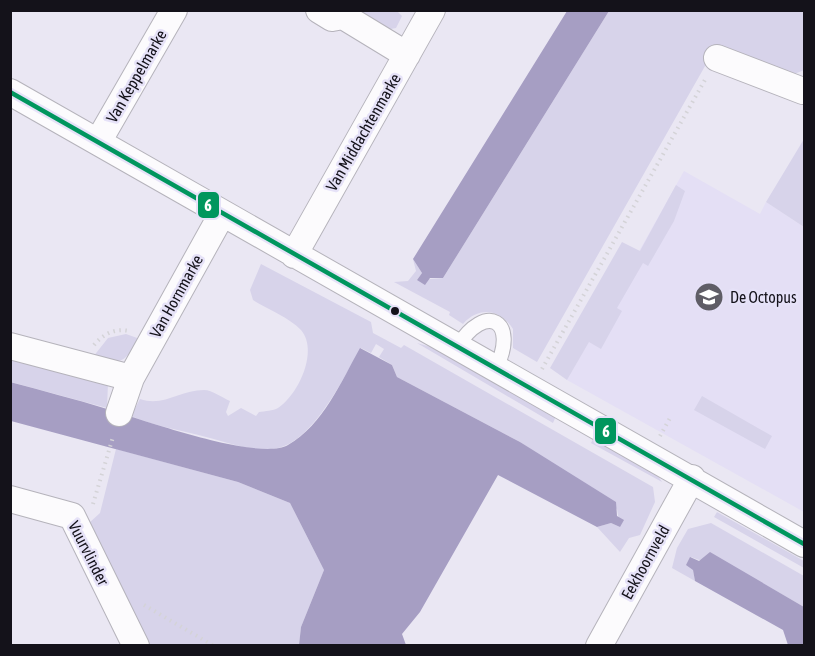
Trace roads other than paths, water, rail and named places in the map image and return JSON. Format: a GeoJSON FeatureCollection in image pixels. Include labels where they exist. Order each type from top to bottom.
{"type":"FeatureCollection","features":[{"type":"Feature","properties":{"kind":"street","name":"Van Keppelmarke"},"geometry":{"type":"LineString","coordinates":[[98,142],[174,10]]}},
{"type":"Feature","properties":{"kind":"street"},"geometry":{"type":"LineString","coordinates":[[319,10],[332,18],[343,16],[407,55]]}},
{"type":"Feature","properties":{"kind":"street","name":"Van Middachtenmarke"},"geometry":{"type":"LineString","coordinates":[[294,255],[432,10]]}},
{"type":"Feature","properties":{"kind":"street"},"geometry":{"type":"LineString","coordinates":[[717,58],[804,93]]}},
{"type":"Feature","properties":{"kind":"street"},"geometry":{"type":"LineString","coordinates":[[10,92],[294,255],[692,478],[804,544]]}},
{"type":"Feature","properties":{"kind":"street","name":"Van Hornmarke"},"geometry":{"type":"LineString","coordinates":[[119,413],[131,378],[222,214]]}},
{"type":"Feature","properties":{"kind":"street"},"geometry":{"type":"LineString","coordinates":[[10,346],[131,378]]}},
{"type":"Feature","properties":{"kind":"street","name":"Eekhoornveld"},"geometry":{"type":"LineString","coordinates":[[599,645],[692,478]]}},
{"type":"Feature","properties":{"kind":"street","name":"Vuurvlinder"},"geometry":{"type":"LineString","coordinates":[[10,499],[72,516],[136,645]]}},
{"type":"Feature","properties":{"kind":"lane"},"geometry":{"type":"LineString","coordinates":[[457,347],[474,325],[484,320],[495,322],[506,339],[496,368]]}},
{"type":"Feature","properties":{"kind":"place","name":"De Octopus"},"geometry":{"type":"Point","coordinates":[709,297]}}]}
